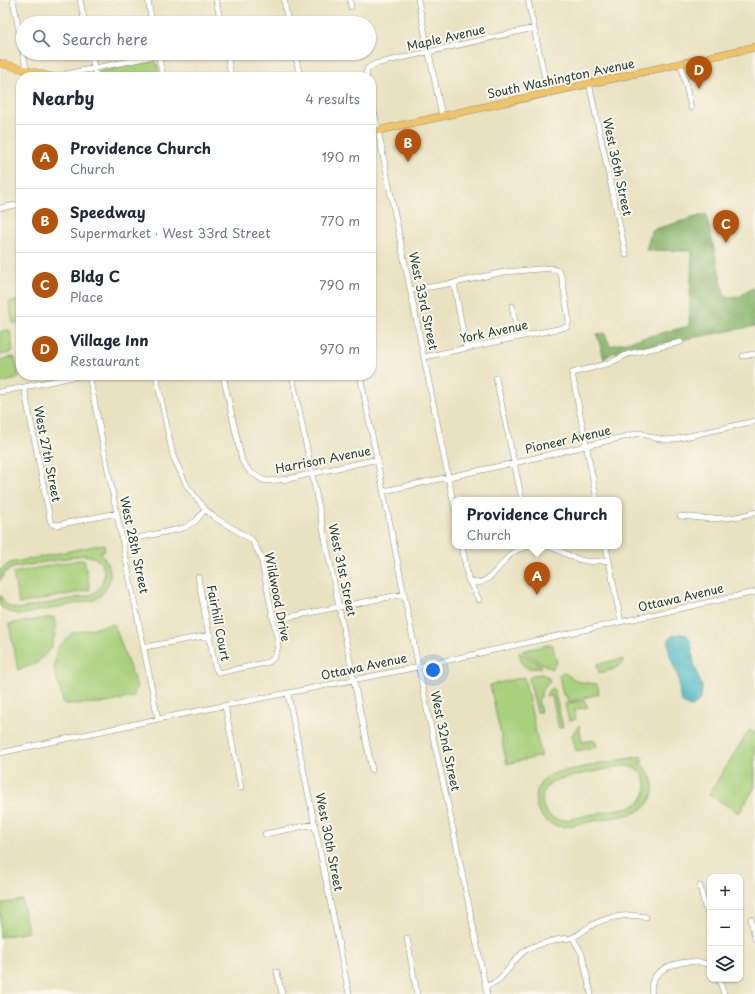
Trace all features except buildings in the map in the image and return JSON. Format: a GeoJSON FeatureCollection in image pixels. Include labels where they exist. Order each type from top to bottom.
{"type":"FeatureCollection","features":[{"type":"Feature","properties":{"kind":"main road","name":"South Washington Avenue"},"geometry":{"type":"LineString","coordinates":[[376,131],[755,47]]}},
{"type":"Feature","properties":{"kind":"main road"},"geometry":{"type":"LineString","coordinates":[[0,63],[23,72]]}},
{"type":"Feature","properties":{"kind":"street"},"geometry":{"type":"LineString","coordinates":[[12,0],[16,19]]}},
{"type":"Feature","properties":{"kind":"street"},"geometry":{"type":"LineString","coordinates":[[80,0],[83,16]]}},
{"type":"Feature","properties":{"kind":"street"},"geometry":{"type":"LineString","coordinates":[[148,0],[151,16]]}},
{"type":"Feature","properties":{"kind":"street"},"geometry":{"type":"LineString","coordinates":[[216,0],[219,16]]}},
{"type":"Feature","properties":{"kind":"street"},"geometry":{"type":"LineString","coordinates":[[284,0],[287,16]]}},
{"type":"Feature","properties":{"kind":"street"},"geometry":{"type":"LineString","coordinates":[[350,0],[351,6]]}},
{"type":"Feature","properties":{"kind":"street"},"geometry":{"type":"LineString","coordinates":[[418,0],[442,116]]}},
{"type":"Feature","properties":{"kind":"street"},"geometry":{"type":"LineString","coordinates":[[528,0],[548,93]]}},
{"type":"Feature","properties":{"kind":"street","name":"Maple Avenue"},"geometry":{"type":"LineString","coordinates":[[367,72],[368,68],[375,64],[534,28]]}},
{"type":"Feature","properties":{"kind":"street"},"geometry":{"type":"LineString","coordinates":[[25,60],[28,72]]}},
{"type":"Feature","properties":{"kind":"street"},"geometry":{"type":"LineString","coordinates":[[92,60],[95,72]]}},
{"type":"Feature","properties":{"kind":"street"},"geometry":{"type":"LineString","coordinates":[[75,72],[131,60]]}},
{"type":"Feature","properties":{"kind":"street"},"geometry":{"type":"LineString","coordinates":[[160,60],[162,72]]}},
{"type":"Feature","properties":{"kind":"street"},"geometry":{"type":"LineString","coordinates":[[228,60],[230,72]]}},
{"type":"Feature","properties":{"kind":"street"},"geometry":{"type":"LineString","coordinates":[[296,60],[299,72]]}},
{"type":"Feature","properties":{"kind":"street"},"geometry":{"type":"LineString","coordinates":[[681,64],[690,108]]}},
{"type":"Feature","properties":{"kind":"street","name":"West 36th Street"},"geometry":{"type":"LineString","coordinates":[[589,84],[626,255]]}},
{"type":"Feature","properties":{"kind":"street","name":"West 33rd Street"},"geometry":{"type":"LineString","coordinates":[[376,138],[387,179],[411,290],[452,497]]}},
{"type":"Feature","properties":{"kind":"street"},"geometry":{"type":"LineString","coordinates":[[0,208],[16,205]]}},
{"type":"Feature","properties":{"kind":"street","name":"York Avenue"},"geometry":{"type":"LineString","coordinates":[[424,357],[518,338],[568,326],[569,321],[562,278],[559,271],[550,268],[512,271],[490,274],[454,283]]}},
{"type":"Feature","properties":{"kind":"street"},"geometry":{"type":"LineString","coordinates":[[411,290],[454,283],[466,349]]}},
{"type":"Feature","properties":{"kind":"street"},"geometry":{"type":"LineString","coordinates":[[512,306],[518,338]]}},
{"type":"Feature","properties":{"kind":"street"},"geometry":{"type":"LineString","coordinates":[[596,497],[572,373],[610,362],[628,354],[681,342]]}},
{"type":"Feature","properties":{"kind":"street"},"geometry":{"type":"LineString","coordinates":[[743,356],[755,354]]}},
{"type":"Feature","properties":{"kind":"street"},"geometry":{"type":"LineString","coordinates":[[496,378],[521,497]]}},
{"type":"Feature","properties":{"kind":"street"},"geometry":{"type":"LineString","coordinates":[[0,392],[58,380]]}},
{"type":"Feature","properties":{"kind":"street","name":"West 28th Street"},"geometry":{"type":"LineString","coordinates":[[90,380],[158,719]]}},
{"type":"Feature","properties":{"kind":"street","name":"Wildwood Drive"},"geometry":{"type":"LineString","coordinates":[[157,380],[173,456],[187,486],[205,509],[214,517],[252,540],[261,557],[274,620],[278,648],[277,654],[269,662],[218,673]]}},
{"type":"Feature","properties":{"kind":"street","name":"Harrison Avenue"},"geometry":{"type":"LineString","coordinates":[[224,380],[242,461],[250,472],[263,480],[288,479],[378,459]]}},
{"type":"Feature","properties":{"kind":"street","name":"West 31st Street"},"geometry":{"type":"LineString","coordinates":[[293,380],[372,770]]}},
{"type":"Feature","properties":{"kind":"street","name":"West 32nd Street"},"geometry":{"type":"LineString","coordinates":[[361,380],[487,994]]}},
{"type":"Feature","properties":{"kind":"street","name":"West 27th Street"},"geometry":{"type":"LineString","coordinates":[[24,387],[52,524],[57,525],[117,513]]}},
{"type":"Feature","properties":{"kind":"street","name":"Pioneer Avenue"},"geometry":{"type":"LineString","coordinates":[[384,490],[514,463],[640,433],[655,438],[676,439],[755,421]]}},
{"type":"Feature","properties":{"kind":"street"},"geometry":{"type":"LineString","coordinates":[[123,541],[184,528],[196,521],[205,509]]}},
{"type":"Feature","properties":{"kind":"street"},"geometry":{"type":"LineString","coordinates":[[680,516],[715,520],[755,512]]}},
{"type":"Feature","properties":{"kind":"street"},"geometry":{"type":"LineString","coordinates":[[463,549],[468,579],[479,600]]}},
{"type":"Feature","properties":{"kind":"street"},"geometry":{"type":"LineString","coordinates":[[468,579],[471,582],[482,582],[516,550],[519,549]]}},
{"type":"Feature","properties":{"kind":"street"},"geometry":{"type":"LineString","coordinates":[[555,549],[580,560],[594,562],[609,560]]}},
{"type":"Feature","properties":{"kind":"street"},"geometry":{"type":"LineString","coordinates":[[607,549],[621,622]]}},
{"type":"Feature","properties":{"kind":"street","name":"Fairhill Court"},"geometry":{"type":"LineString","coordinates":[[198,577],[218,673]]}},
{"type":"Feature","properties":{"kind":"street","name":"Ottawa Avenue"},"geometry":{"type":"LineString","coordinates":[[0,753],[158,719],[288,694],[755,592]]}},
{"type":"Feature","properties":{"kind":"street"},"geometry":{"type":"LineString","coordinates":[[274,620],[404,594]]}},
{"type":"Feature","properties":{"kind":"street"},"geometry":{"type":"LineString","coordinates":[[144,648],[210,635]]}},
{"type":"Feature","properties":{"kind":"street","name":"West 30th Street"},"geometry":{"type":"LineString","coordinates":[[288,694],[349,994]]}},
{"type":"Feature","properties":{"kind":"street"},"geometry":{"type":"LineString","coordinates":[[225,706],[241,788]]}},
{"type":"Feature","properties":{"kind":"street"},"geometry":{"type":"LineString","coordinates":[[265,834],[315,824]]}},
{"type":"Feature","properties":{"kind":"street"},"geometry":{"type":"LineString","coordinates":[[700,886],[707,911]]}},
{"type":"Feature","properties":{"kind":"street"},"geometry":{"type":"LineString","coordinates":[[485,986],[497,982],[528,949],[561,939],[573,938],[590,926],[599,922],[628,915],[646,917]]}},
{"type":"Feature","properties":{"kind":"street"},"geometry":{"type":"LineString","coordinates":[[751,919],[755,940]]}},
{"type":"Feature","properties":{"kind":"street"},"geometry":{"type":"LineString","coordinates":[[407,938],[417,994]]}},
{"type":"Feature","properties":{"kind":"street"},"geometry":{"type":"LineString","coordinates":[[573,938],[582,954],[591,994]]}},
{"type":"Feature","properties":{"kind":"street"},"geometry":{"type":"LineString","coordinates":[[652,994],[652,983],[656,975],[667,967],[697,962],[707,964]]}},
{"type":"Feature","properties":{"kind":"street"},"geometry":{"type":"LineString","coordinates":[[277,972],[282,994]]}},
{"type":"Feature","properties":{"kind":"street"},"geometry":{"type":"LineString","coordinates":[[720,982],[724,994]]}},
{"type":"Feature","properties":{"kind":"green space"},"geometry":{"type":"Polygon","coordinates":[[[154,61],[157,64],[159,72],[99,72],[154,61]]]}},
{"type":"Feature","properties":{"kind":"green space"},"geometry":{"type":"Polygon","coordinates":[[[706,214],[725,297],[739,297],[755,288],[755,326],[612,353],[604,359],[597,334],[605,333],[610,346],[689,326],[692,251],[646,250],[652,230],[706,214]]]}},
{"type":"Feature","properties":{"kind":"green space"},"geometry":{"type":"Polygon","coordinates":[[[16,301],[16,323],[14,324],[9,304],[10,302],[16,301]]]}},
{"type":"Feature","properties":{"kind":"green space"},"geometry":{"type":"Polygon","coordinates":[[[10,331],[13,350],[12,352],[0,355],[0,332],[10,331]]]}},
{"type":"Feature","properties":{"kind":"green space"},"geometry":{"type":"Polygon","coordinates":[[[13,357],[15,358],[16,379],[0,383],[0,360],[13,357]]]}},
{"type":"Feature","properties":{"kind":"green space"},"geometry":{"type":"Polygon","coordinates":[[[104,544],[105,551],[101,551],[110,570],[110,575],[108,585],[105,590],[94,600],[20,615],[7,611],[0,606],[0,595],[3,601],[8,605],[19,609],[91,595],[97,590],[104,578],[102,565],[98,560],[92,557],[84,555],[13,568],[5,572],[0,581],[0,570],[10,563],[104,544]]]}},
{"type":"Feature","properties":{"kind":"green space"},"geometry":{"type":"Polygon","coordinates":[[[84,559],[90,590],[19,604],[13,573],[84,559]]]}},
{"type":"Feature","properties":{"kind":"green space"},"geometry":{"type":"Polygon","coordinates":[[[54,617],[56,629],[51,649],[37,663],[18,670],[9,624],[54,617]]]}},
{"type":"Feature","properties":{"kind":"green space"},"geometry":{"type":"Polygon","coordinates":[[[114,624],[137,688],[133,697],[106,703],[64,704],[54,668],[57,648],[72,633],[114,624]]]}},
{"type":"Feature","properties":{"kind":"green space"},"geometry":{"type":"Polygon","coordinates":[[[552,644],[557,663],[551,669],[522,651],[552,644]]]}},
{"type":"Feature","properties":{"kind":"green space"},"geometry":{"type":"Polygon","coordinates":[[[519,652],[541,665],[541,668],[525,667],[519,652]]]}},
{"type":"Feature","properties":{"kind":"green space"},"geometry":{"type":"Polygon","coordinates":[[[622,659],[624,662],[618,666],[599,673],[597,664],[622,659]]]}},
{"type":"Feature","properties":{"kind":"green space"},"geometry":{"type":"Polygon","coordinates":[[[563,672],[579,682],[596,684],[599,694],[568,702],[566,695],[563,695],[559,675],[563,672]]]}},
{"type":"Feature","properties":{"kind":"green space"},"geometry":{"type":"Polygon","coordinates":[[[543,674],[548,676],[550,681],[541,692],[541,697],[538,699],[541,712],[537,712],[529,679],[532,675],[543,674]]]}},
{"type":"Feature","properties":{"kind":"green space"},"geometry":{"type":"Polygon","coordinates":[[[524,677],[541,756],[507,764],[490,685],[524,677]]]}},
{"type":"Feature","properties":{"kind":"green space"},"geometry":{"type":"Polygon","coordinates":[[[552,688],[554,690],[563,727],[559,728],[552,696],[546,696],[548,691],[552,688]]]}},
{"type":"Feature","properties":{"kind":"green space"},"geometry":{"type":"Polygon","coordinates":[[[584,700],[588,707],[574,710],[576,719],[569,721],[565,704],[584,700]]]}},
{"type":"Feature","properties":{"kind":"green space"},"geometry":{"type":"Polygon","coordinates":[[[579,725],[582,742],[595,740],[597,747],[576,751],[572,735],[579,725]]]}},
{"type":"Feature","properties":{"kind":"green space"},"geometry":{"type":"Polygon","coordinates":[[[749,730],[755,733],[755,787],[739,813],[709,794],[749,730]]]}},
{"type":"Feature","properties":{"kind":"green space"},"geometry":{"type":"Polygon","coordinates":[[[642,756],[643,762],[639,763],[651,776],[653,792],[651,799],[646,805],[640,810],[631,814],[564,827],[553,824],[544,819],[538,811],[536,802],[536,793],[540,784],[547,777],[558,772],[642,756]],[[622,766],[559,779],[552,782],[546,787],[543,794],[543,807],[552,817],[563,820],[630,807],[638,803],[644,797],[646,790],[646,783],[643,776],[631,767],[622,766]]]}},
{"type":"Feature","properties":{"kind":"green space"},"geometry":{"type":"Polygon","coordinates":[[[22,900],[28,932],[0,937],[0,904],[22,900]]]}},
{"type":"Feature","properties":{"kind":"water"},"geometry":{"type":"Polygon","coordinates":[[[681,634],[687,635],[691,642],[694,664],[702,687],[701,698],[693,707],[687,706],[682,702],[679,680],[668,645],[672,636],[681,634]]]}},
{"type":"Feature","properties":{"kind":"place","name":"Village Inn"},"geometry":{"type":"Point","coordinates":[699,89]}},
{"type":"Feature","properties":{"kind":"place","name":"Speedway"},"geometry":{"type":"Point","coordinates":[408,162]}},
{"type":"Feature","properties":{"kind":"place","name":"Bldg C"},"geometry":{"type":"Point","coordinates":[726,243]}},
{"type":"Feature","properties":{"kind":"place","name":"Providence Church"},"geometry":{"type":"Point","coordinates":[537,595]}}]}
